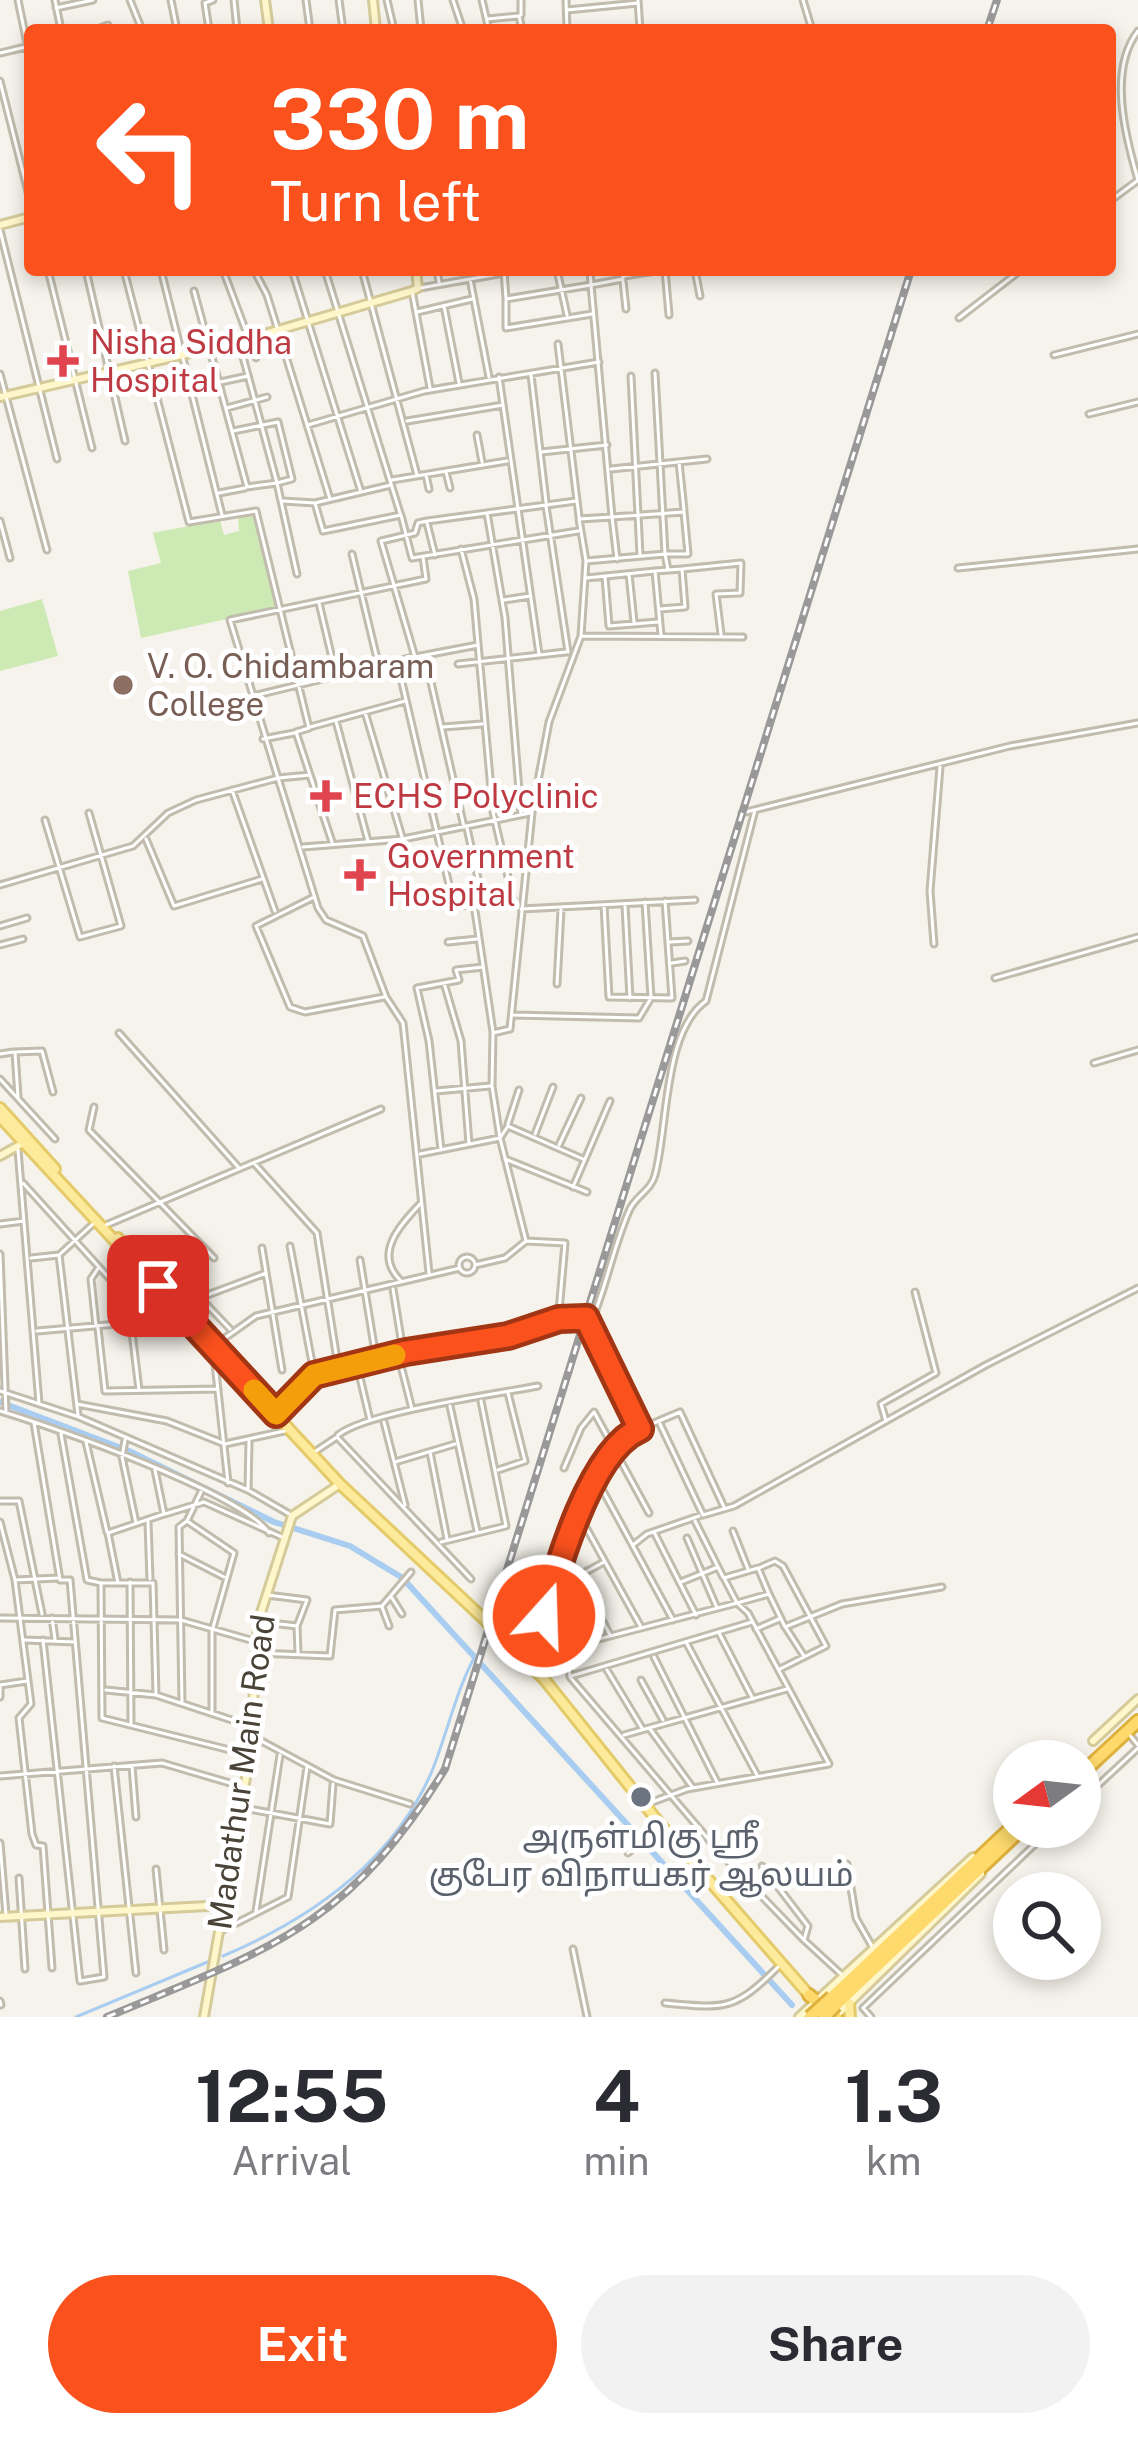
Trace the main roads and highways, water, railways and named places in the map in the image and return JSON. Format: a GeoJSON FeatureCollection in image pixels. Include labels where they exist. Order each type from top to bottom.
{"type":"FeatureCollection","features":[{"type":"Feature","properties":{"kind":"highway"},"geometry":{"type":"LineString","coordinates":[[1101,1746],[1138,1712]]}},
{"type":"Feature","properties":{"kind":"highway"},"geometry":{"type":"LineString","coordinates":[[1101,1755],[1138,1721]]}},
{"type":"Feature","properties":{"kind":"highway"},"geometry":{"type":"LineString","coordinates":[[824,2017],[827,2007],[994,1849]]}},
{"type":"Feature","properties":{"kind":"main road"},"geometry":{"type":"LineString","coordinates":[[0,1108],[340,1484],[544,1679],[780,1965],[827,2007],[850,2017]]}},
{"type":"Feature","properties":{"kind":"main road"},"geometry":{"type":"LineString","coordinates":[[0,1117],[20,1144],[101,1223]]}},
{"type":"Feature","properties":{"kind":"waterway"},"geometry":{"type":"LineString","coordinates":[[0,1402],[129,1451],[274,1522],[350,1546],[401,1577]]}},
{"type":"Feature","properties":{"kind":"waterway"},"geometry":{"type":"LineString","coordinates":[[407,1583],[792,2005]]}},
{"type":"Feature","properties":{"kind":"waterway"},"geometry":{"type":"LineString","coordinates":[[223,1956],[317,1905],[346,1884],[395,1833],[432,1771],[474,1658]]}},
{"type":"Feature","properties":{"kind":"waterway"},"geometry":{"type":"LineString","coordinates":[[76,2017],[210,1961]]}},
{"type":"Feature","properties":{"kind":"railway"},"geometry":{"type":"LineString","coordinates":[[989,24],[997,0]]}},
{"type":"Feature","properties":{"kind":"railway"},"geometry":{"type":"LineString","coordinates":[[107,2017],[215,1972],[301,1927],[374,1865],[445,1769],[909,276]]}},
{"type":"Feature","properties":{"kind":"place","name":"Nisha Siddha Hospital"},"geometry":{"type":"Point","coordinates":[63,361]}},
{"type":"Feature","properties":{"kind":"place","name":"V. O. Chidambaram College"},"geometry":{"type":"Point","coordinates":[123,685]}},
{"type":"Feature","properties":{"kind":"place","name":"ECHS Polyclinic"},"geometry":{"type":"Point","coordinates":[326,796]}},
{"type":"Feature","properties":{"kind":"place","name":"Government Hospital"},"geometry":{"type":"Point","coordinates":[360,875]}},
{"type":"Feature","properties":{"kind":"place","name":"அருள்மிகு ஶ்ரீ குபேர விநாயகர் ஆலயம்"},"geometry":{"type":"Point","coordinates":[641,1797]}}]}
